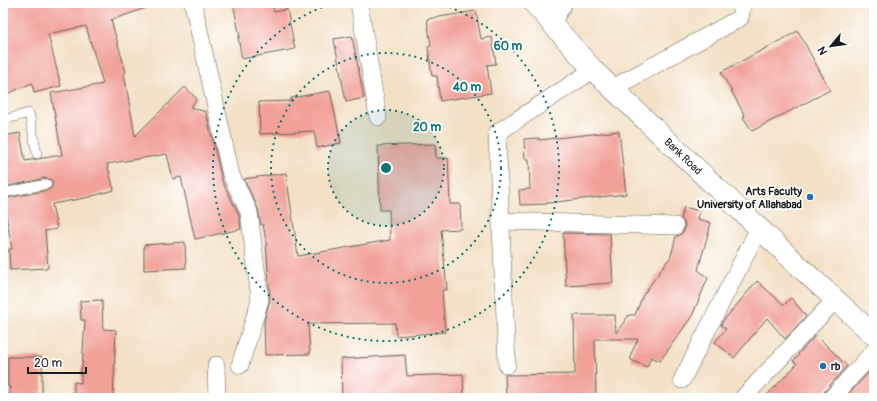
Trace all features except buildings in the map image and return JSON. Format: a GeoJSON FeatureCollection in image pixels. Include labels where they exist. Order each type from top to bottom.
{"type":"FeatureCollection","features":[{"type":"Feature","properties":{"kind":"street"},"geometry":{"type":"LineString","coordinates":[[193,3],[231,175],[249,212],[260,300],[240,364]]}},
{"type":"Feature","properties":{"kind":"street"},"geometry":{"type":"LineString","coordinates":[[360,3],[378,117]]}},
{"type":"Feature","properties":{"kind":"street","name":"Bank Road"},"geometry":{"type":"LineString","coordinates":[[534,3],[593,70],[835,300],[874,335]]}},
{"type":"Feature","properties":{"kind":"street"},"geometry":{"type":"LineString","coordinates":[[552,23],[564,3]]}},
{"type":"Feature","properties":{"kind":"street"},"geometry":{"type":"LineString","coordinates":[[613,88],[740,18],[743,3]]}},
{"type":"Feature","properties":{"kind":"street"},"geometry":{"type":"LineString","coordinates":[[508,365],[497,132],[593,70]]}},
{"type":"Feature","properties":{"kind":"street"},"geometry":{"type":"LineString","coordinates":[[501,221],[675,226]]}},
{"type":"Feature","properties":{"kind":"street"},"geometry":{"type":"LineString","coordinates":[[682,380],[759,228]]}},
{"type":"Feature","properties":{"kind":"street"},"geometry":{"type":"LineString","coordinates":[[743,398],[835,300]]}},
{"type":"Feature","properties":{"kind":"street"},"geometry":{"type":"LineString","coordinates":[[832,398],[874,351]]}},
{"type":"Feature","properties":{"kind":"street"},"geometry":{"type":"LineString","coordinates":[[216,365],[217,398]]}},
{"type":"Feature","properties":{"kind":"lane"},"geometry":{"type":"LineString","coordinates":[[3,120],[29,113],[37,154]]}},
{"type":"Feature","properties":{"kind":"lane"},"geometry":{"type":"LineString","coordinates":[[3,193],[47,184]]}},
{"type":"Feature","properties":{"kind":"place","name":"Arts Faculty University of Allahabad"},"geometry":{"type":"Point","coordinates":[810,197]}},
{"type":"Feature","properties":{"kind":"place","name":"rb"},"geometry":{"type":"Point","coordinates":[823,366]}}]}
